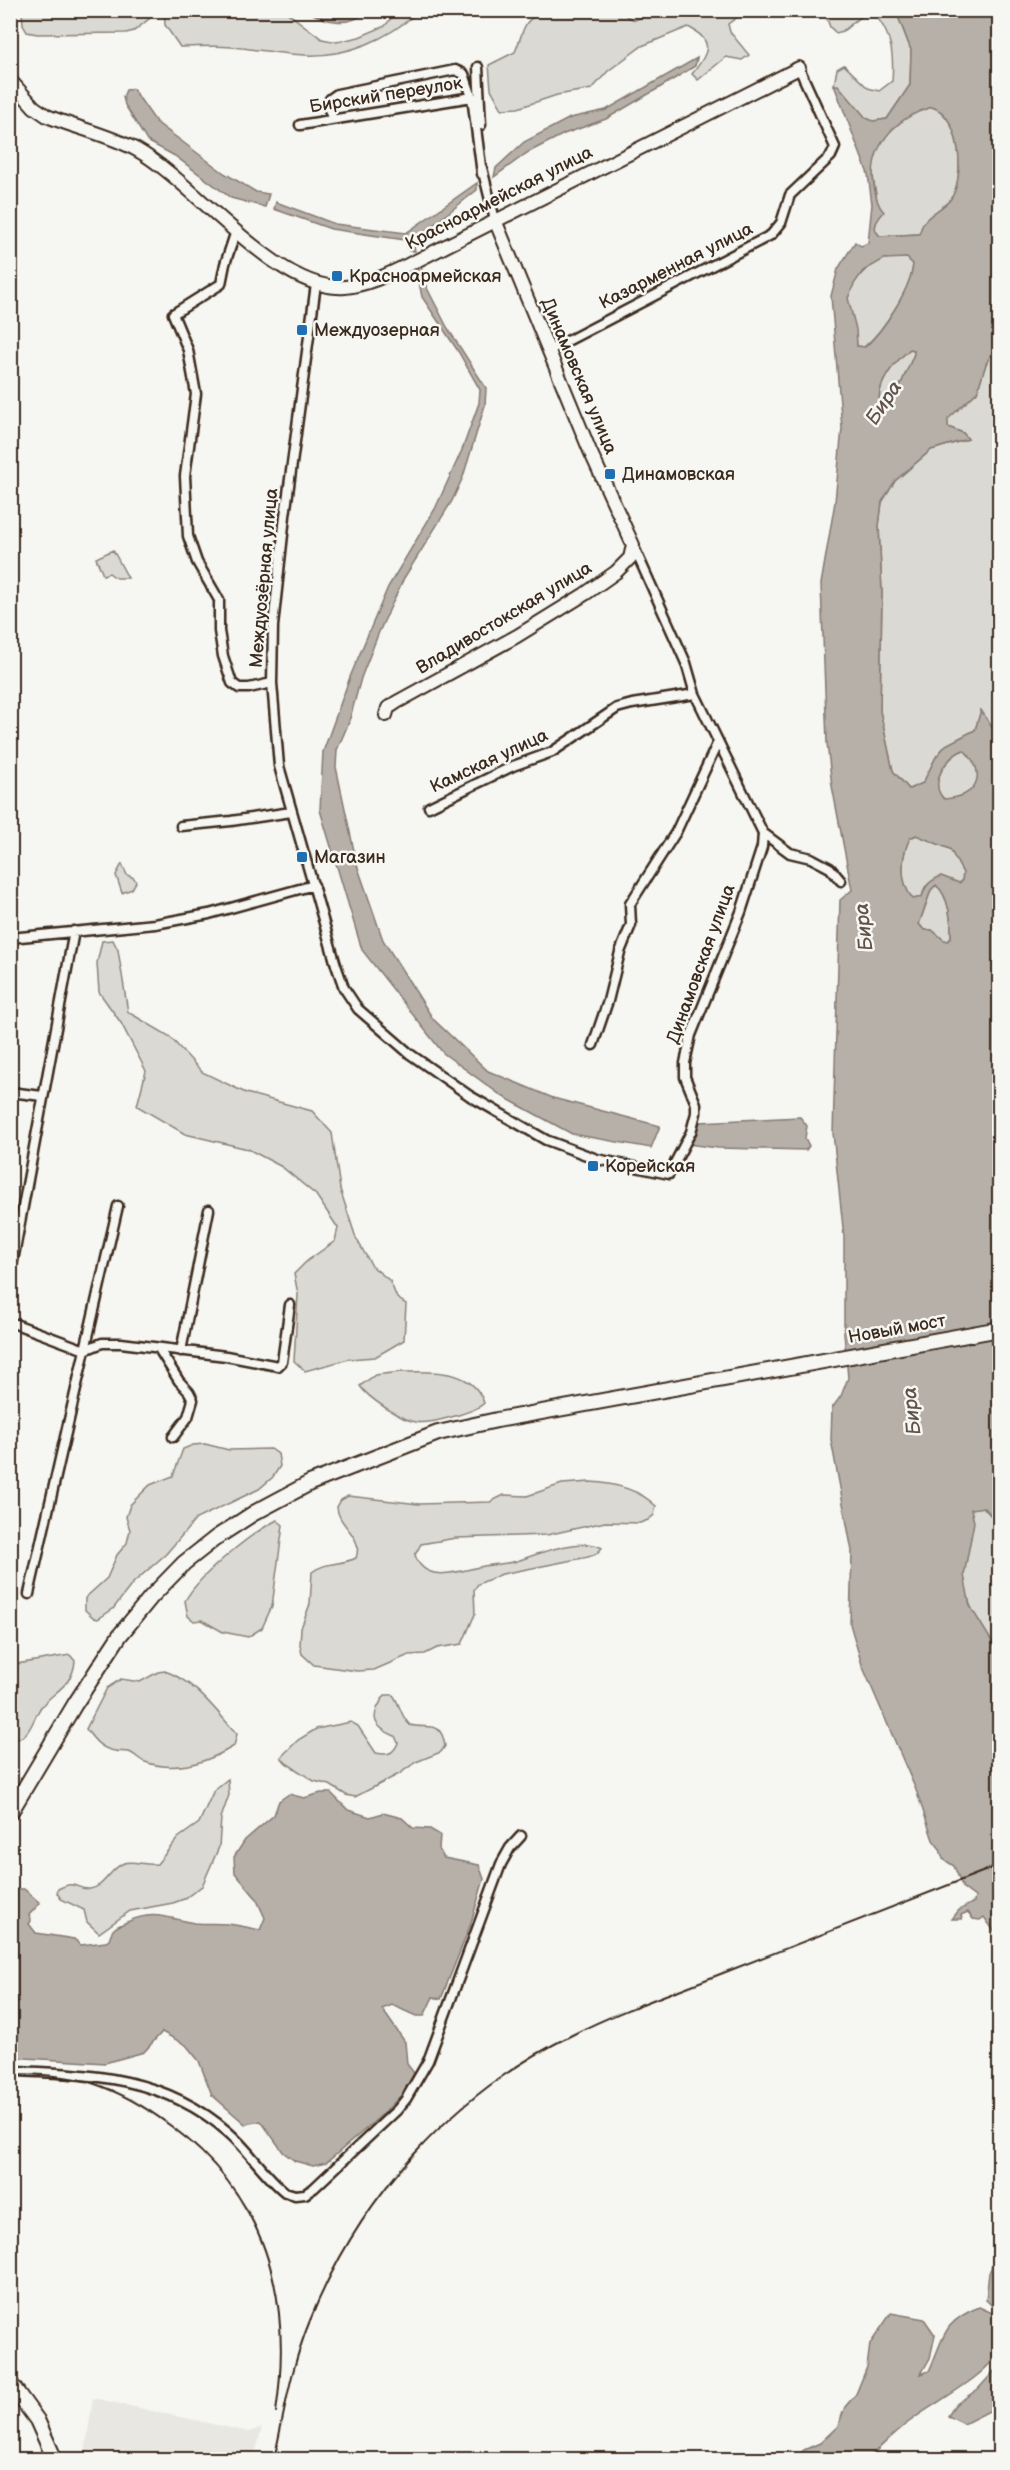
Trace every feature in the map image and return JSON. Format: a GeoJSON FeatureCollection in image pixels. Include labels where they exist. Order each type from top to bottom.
{"type":"FeatureCollection","features":[{"type":"Feature","properties":{"kind":"main road","name":"Новый мост"},"geometry":{"type":"LineString","coordinates":[[10,1813],[82,1694],[120,1635],[144,1604],[184,1563],[217,1537],[254,1513],[310,1483],[438,1433],[497,1420],[999,1329]]}},
{"type":"Feature","properties":{"kind":"main road"},"geometry":{"type":"LineString","coordinates":[[10,2383],[44,2431],[55,2460]]}},
{"type":"Feature","properties":{"kind":"main road"},"geometry":{"type":"LineString","coordinates":[[44,2431],[49,2460]]}},
{"type":"Feature","properties":{"kind":"street"},"geometry":{"type":"LineString","coordinates":[[478,67],[482,174],[495,220]]}},
{"type":"Feature","properties":{"kind":"street","name":"Красноармейская улица"},"geometry":{"type":"LineString","coordinates":[[10,80],[34,107],[47,116],[137,150],[284,267],[316,284],[344,287],[381,277],[799,68]]}},
{"type":"Feature","properties":{"kind":"street","name":"Казарменная улица"},"geometry":{"type":"LineString","coordinates":[[548,351],[771,235],[781,223],[790,195],[831,156],[835,147],[799,68]]}},
{"type":"Feature","properties":{"kind":"street"},"geometry":{"type":"LineString","coordinates":[[332,118],[328,106],[330,99],[337,94],[454,70],[464,74],[472,97]]}},
{"type":"Feature","properties":{"kind":"street","name":"Бирский переулок"},"geometry":{"type":"LineString","coordinates":[[300,125],[472,97],[482,174]]}},
{"type":"Feature","properties":{"kind":"street","name":"Динамовская улица"},"geometry":{"type":"LineString","coordinates":[[495,220],[590,451],[633,545]]}},
{"type":"Feature","properties":{"kind":"street"},"geometry":{"type":"LineString","coordinates":[[236,231],[221,284],[173,314],[188,350],[196,394],[185,476],[188,536],[197,562],[219,600],[219,631],[223,656],[232,683],[239,688],[249,688],[272,683]]}},
{"type":"Feature","properties":{"kind":"street","name":"Междуозёрная улица"},"geometry":{"type":"LineString","coordinates":[[316,284],[285,516],[273,626],[272,683],[277,758],[336,965],[349,998],[358,1009],[410,1054],[470,1096],[546,1140],[597,1159],[669,1174]]}},
{"type":"Feature","properties":{"kind":"street"},"geometry":{"type":"LineString","coordinates":[[633,545],[686,663],[695,694],[763,834],[790,853],[811,858],[830,868],[841,881]]}},
{"type":"Feature","properties":{"kind":"street","name":"Владивостокская улица"},"geometry":{"type":"LineString","coordinates":[[386,715],[388,708],[397,702],[517,636],[585,594],[616,572],[630,558],[633,545]]}},
{"type":"Feature","properties":{"kind":"street","name":"Камская улица"},"geometry":{"type":"LineString","coordinates":[[429,807],[513,766],[552,752],[617,708],[695,694]]}},
{"type":"Feature","properties":{"kind":"street"},"geometry":{"type":"LineString","coordinates":[[593,1046],[608,1001],[620,952],[631,925],[630,904],[676,832],[718,742]]}},
{"type":"Feature","properties":{"kind":"street"},"geometry":{"type":"LineString","coordinates":[[181,826],[291,812]]}},
{"type":"Feature","properties":{"kind":"street","name":"Динамовская улица"},"geometry":{"type":"LineString","coordinates":[[669,1174],[691,1132],[696,1113],[696,1104],[685,1077],[685,1063],[691,1035],[741,912],[762,847],[763,834]]}},
{"type":"Feature","properties":{"kind":"street"},"geometry":{"type":"LineString","coordinates":[[10,938],[155,924],[209,914],[314,885]]}},
{"type":"Feature","properties":{"kind":"street"},"geometry":{"type":"LineString","coordinates":[[10,1277],[74,932]]}},
{"type":"Feature","properties":{"kind":"street"},"geometry":{"type":"LineString","coordinates":[[10,1092],[42,1096]]}},
{"type":"Feature","properties":{"kind":"street"},"geometry":{"type":"LineString","coordinates":[[29,1594],[118,1206]]}},
{"type":"Feature","properties":{"kind":"street"},"geometry":{"type":"LineString","coordinates":[[181,1351],[209,1210]]}},
{"type":"Feature","properties":{"kind":"street"},"geometry":{"type":"LineString","coordinates":[[10,1322],[85,1350],[102,1343],[121,1343],[226,1356],[278,1366],[282,1362],[290,1305]]}},
{"type":"Feature","properties":{"kind":"street"},"geometry":{"type":"LineString","coordinates":[[159,1349],[193,1400],[188,1417],[173,1437]]}},
{"type":"Feature","properties":{"kind":"street"},"geometry":{"type":"LineString","coordinates":[[10,2071],[119,2079],[158,2091],[190,2106],[225,2129],[285,2192],[295,2195],[305,2194],[324,2180],[397,2110],[418,2081],[428,2061],[501,1864],[520,1836]]}},
{"type":"Feature","properties":{"kind":"shaded area"},"geometry":{"type":"Polygon","coordinates":[[[22,10],[151,11],[150,18],[134,31],[126,33],[37,34],[27,32],[23,25],[22,10]]]}},
{"type":"Feature","properties":{"kind":"shaded area"},"geometry":{"type":"Polygon","coordinates":[[[678,10],[746,11],[728,24],[730,32],[749,55],[742,60],[726,57],[698,80],[692,74],[705,54],[706,43],[703,37],[688,27],[642,46],[608,71],[592,89],[557,95],[518,108],[502,109],[491,89],[489,65],[515,52],[527,22],[537,15],[555,11],[621,11],[635,20],[656,12],[671,14],[678,10]]]}},
{"type":"Feature","properties":{"kind":"shaded area"},"geometry":{"type":"Polygon","coordinates":[[[164,11],[285,11],[322,39],[337,42],[359,37],[385,26],[397,11],[419,11],[394,30],[366,44],[337,53],[305,55],[225,46],[180,47],[165,25],[164,11]]]}},
{"type":"Feature","properties":{"kind":"shaded area"},"geometry":{"type":"Polygon","coordinates":[[[824,11],[896,11],[911,50],[910,85],[887,119],[873,121],[866,118],[838,86],[834,85],[837,69],[844,65],[868,88],[879,91],[892,81],[892,54],[885,29],[874,14],[860,17],[846,29],[836,33],[830,27],[824,11]]]}},
{"type":"Feature","properties":{"kind":"shaded area"},"geometry":{"type":"Polygon","coordinates":[[[932,107],[942,112],[955,134],[959,163],[955,190],[950,200],[924,223],[919,234],[880,236],[875,230],[878,206],[872,171],[874,155],[889,132],[904,119],[913,112],[932,107]]]}},
{"type":"Feature","properties":{"kind":"shaded area"},"geometry":{"type":"Polygon","coordinates":[[[887,258],[907,258],[913,264],[902,297],[871,340],[864,347],[857,346],[848,300],[855,281],[866,270],[887,258]]]}},
{"type":"Feature","properties":{"kind":"shaded area"},"geometry":{"type":"Polygon","coordinates":[[[999,339],[999,732],[995,732],[981,711],[975,730],[946,745],[936,757],[923,783],[909,789],[893,771],[880,711],[882,593],[879,526],[882,502],[895,481],[931,450],[968,439],[963,433],[948,427],[947,419],[977,392],[986,364],[999,339]]]}},
{"type":"Feature","properties":{"kind":"shaded area"},"geometry":{"type":"Polygon","coordinates":[[[910,349],[914,350],[914,354],[900,387],[884,405],[880,404],[879,396],[884,381],[893,366],[910,349]]]}},
{"type":"Feature","properties":{"kind":"shaded area"},"geometry":{"type":"Polygon","coordinates":[[[113,550],[128,578],[116,578],[109,573],[103,575],[96,558],[113,550]]]}},
{"type":"Feature","properties":{"kind":"shaded area"},"geometry":{"type":"Polygon","coordinates":[[[964,750],[976,768],[978,776],[976,783],[965,794],[944,799],[938,786],[941,771],[951,758],[964,750]]]}},
{"type":"Feature","properties":{"kind":"shaded area"},"geometry":{"type":"Polygon","coordinates":[[[917,835],[950,849],[963,873],[962,881],[959,883],[941,876],[925,887],[922,897],[913,899],[905,885],[903,861],[910,838],[917,835]]]}},
{"type":"Feature","properties":{"kind":"shaded area"},"geometry":{"type":"Polygon","coordinates":[[[122,864],[127,875],[134,878],[136,882],[132,889],[122,893],[116,875],[122,864]]]}},
{"type":"Feature","properties":{"kind":"shaded area"},"geometry":{"type":"Polygon","coordinates":[[[936,885],[944,896],[949,910],[951,938],[948,941],[932,930],[924,930],[919,924],[931,890],[936,885]]]}},
{"type":"Feature","properties":{"kind":"shaded area"},"geometry":{"type":"Polygon","coordinates":[[[113,940],[118,950],[128,1012],[169,1036],[202,1072],[246,1093],[312,1111],[332,1133],[340,1189],[356,1238],[372,1266],[390,1281],[397,1298],[406,1304],[404,1340],[375,1357],[349,1359],[305,1371],[294,1361],[298,1294],[294,1274],[307,1261],[335,1241],[338,1228],[316,1195],[282,1167],[248,1149],[185,1134],[137,1106],[146,1071],[121,1023],[99,992],[97,963],[102,941],[113,940]]]}},
{"type":"Feature","properties":{"kind":"shaded area"},"geometry":{"type":"Polygon","coordinates":[[[437,1372],[460,1377],[478,1391],[484,1403],[452,1417],[431,1422],[416,1422],[385,1408],[360,1386],[375,1375],[437,1372]]]}},
{"type":"Feature","properties":{"kind":"shaded area"},"geometry":{"type":"Polygon","coordinates":[[[205,1444],[229,1450],[271,1449],[278,1454],[280,1466],[273,1477],[259,1489],[196,1519],[166,1554],[133,1583],[113,1609],[98,1619],[94,1618],[85,1610],[85,1598],[107,1578],[117,1555],[127,1543],[130,1530],[126,1517],[130,1505],[150,1485],[173,1476],[183,1449],[205,1444]]]}},
{"type":"Feature","properties":{"kind":"shaded area"},"geometry":{"type":"Polygon","coordinates":[[[590,1482],[634,1491],[656,1506],[654,1515],[640,1523],[605,1522],[547,1535],[456,1538],[421,1544],[415,1555],[420,1565],[435,1573],[445,1574],[513,1562],[572,1545],[594,1545],[602,1548],[596,1554],[588,1557],[502,1574],[478,1584],[474,1590],[475,1614],[462,1644],[437,1648],[425,1654],[409,1655],[374,1670],[357,1671],[314,1665],[302,1654],[301,1628],[310,1604],[312,1572],[356,1558],[357,1543],[338,1514],[337,1507],[341,1500],[348,1496],[419,1504],[490,1502],[504,1495],[527,1496],[562,1484],[590,1482]]]}},
{"type":"Feature","properties":{"kind":"shaded area"},"geometry":{"type":"Polygon","coordinates":[[[983,1507],[999,1525],[999,1653],[975,1616],[964,1584],[972,1525],[971,1509],[983,1507]]]}},
{"type":"Feature","properties":{"kind":"shaded area"},"geometry":{"type":"Polygon","coordinates":[[[277,1520],[283,1525],[272,1606],[262,1628],[248,1637],[223,1632],[202,1620],[194,1621],[188,1616],[185,1601],[201,1579],[240,1545],[277,1520]]]}},
{"type":"Feature","properties":{"kind":"shaded area"},"geometry":{"type":"Polygon","coordinates":[[[70,1655],[75,1661],[67,1682],[41,1707],[26,1733],[22,1737],[11,1740],[11,1665],[70,1655]]]}},
{"type":"Feature","properties":{"kind":"shaded area"},"geometry":{"type":"Polygon","coordinates":[[[165,1671],[186,1682],[213,1707],[237,1734],[234,1746],[203,1761],[168,1766],[145,1762],[129,1752],[110,1750],[95,1740],[86,1729],[107,1688],[121,1679],[140,1682],[158,1672],[165,1671]]]}},
{"type":"Feature","properties":{"kind":"shaded area"},"geometry":{"type":"Polygon","coordinates":[[[385,1695],[393,1695],[410,1725],[437,1728],[443,1737],[445,1746],[441,1752],[416,1762],[399,1774],[355,1797],[346,1795],[330,1785],[314,1781],[286,1763],[281,1757],[298,1740],[316,1729],[351,1722],[358,1726],[376,1753],[392,1752],[398,1743],[395,1736],[381,1728],[375,1720],[377,1709],[385,1695]]]}},
{"type":"Feature","properties":{"kind":"shaded area"},"geometry":{"type":"Polygon","coordinates":[[[228,1779],[229,1795],[221,1818],[219,1847],[202,1886],[184,1899],[130,1911],[99,1933],[87,1922],[84,1910],[61,1899],[57,1893],[58,1889],[69,1885],[85,1889],[95,1888],[124,1863],[157,1864],[178,1838],[199,1823],[214,1790],[228,1779]]]}},
{"type":"Feature","properties":{"kind":"shaded area"},"geometry":{"type":"Polygon","coordinates":[[[93,2398],[249,2432],[262,2427],[254,2459],[84,2459],[93,2398]]]}},
{"type":"Feature","properties":{"kind":"water"},"geometry":{"type":"Polygon","coordinates":[[[308,11],[368,11],[354,19],[338,22],[308,11]]]}},
{"type":"Feature","properties":{"kind":"water","name":"Бира"},"geometry":{"type":"Polygon","coordinates":[[[896,11],[999,11],[999,339],[986,364],[977,392],[948,419],[948,427],[963,433],[968,439],[931,450],[895,481],[882,502],[879,526],[882,593],[880,711],[893,771],[909,789],[923,783],[936,757],[946,745],[975,730],[981,710],[995,732],[999,732],[1000,1525],[984,1507],[971,1509],[974,1522],[964,1575],[970,1606],[999,1653],[999,1938],[984,1917],[980,1920],[973,1919],[968,1912],[961,1915],[962,1919],[952,1919],[959,1910],[974,1902],[975,1897],[963,1888],[954,1866],[943,1859],[940,1849],[933,1840],[916,1790],[862,1665],[850,1624],[852,1551],[831,1440],[832,1408],[841,1396],[848,1378],[844,1333],[844,1237],[833,1133],[840,900],[852,890],[832,786],[827,743],[821,584],[835,502],[842,428],[831,296],[838,269],[855,242],[861,246],[868,243],[872,204],[868,174],[834,85],[838,85],[866,118],[873,121],[887,119],[910,85],[911,50],[896,11]],[[932,107],[896,126],[880,146],[875,158],[874,186],[878,203],[884,212],[875,227],[880,236],[919,234],[924,222],[950,200],[955,190],[959,163],[955,134],[942,112],[932,107]],[[907,258],[884,259],[863,271],[848,298],[856,329],[857,346],[865,347],[880,331],[902,297],[913,264],[907,258]],[[910,349],[884,381],[879,396],[880,404],[884,405],[900,386],[914,350],[910,349]],[[964,750],[957,753],[946,764],[939,778],[938,786],[944,799],[965,794],[976,783],[976,768],[971,759],[964,750]],[[916,835],[910,838],[903,869],[905,885],[913,899],[922,897],[929,884],[941,876],[959,883],[962,881],[963,873],[950,849],[916,835]],[[936,885],[931,890],[919,924],[924,930],[932,930],[944,940],[948,941],[951,938],[947,902],[936,885]]]}},
{"type":"Feature","properties":{"kind":"water"},"geometry":{"type":"Polygon","coordinates":[[[697,58],[695,66],[606,119],[564,134],[527,153],[494,177],[496,168],[524,142],[570,118],[606,110],[697,58]]]}},
{"type":"Feature","properties":{"kind":"water"},"geometry":{"type":"Polygon","coordinates":[[[133,89],[156,122],[224,173],[256,192],[269,194],[265,207],[231,198],[175,156],[147,141],[125,105],[123,97],[126,90],[133,89]]]}},
{"type":"Feature","properties":{"kind":"water"},"geometry":{"type":"Polygon","coordinates":[[[477,183],[477,190],[413,241],[415,251],[409,251],[405,240],[331,229],[274,209],[276,202],[335,224],[406,233],[477,183]]]}},
{"type":"Feature","properties":{"kind":"water"},"geometry":{"type":"Polygon","coordinates":[[[421,266],[427,288],[447,327],[486,388],[485,405],[463,477],[452,501],[404,578],[379,632],[361,678],[349,722],[337,750],[336,767],[357,865],[383,940],[433,1019],[488,1071],[553,1098],[660,1126],[651,1148],[572,1134],[502,1096],[443,1053],[362,950],[320,810],[323,752],[350,677],[388,587],[435,509],[462,450],[479,403],[480,390],[458,351],[422,297],[416,267],[421,266]]]}},
{"type":"Feature","properties":{"kind":"water"},"geometry":{"type":"Polygon","coordinates":[[[800,1117],[807,1126],[805,1138],[809,1146],[806,1150],[718,1148],[688,1144],[688,1139],[695,1135],[700,1122],[800,1117]]]}},
{"type":"Feature","properties":{"kind":"water"},"geometry":{"type":"Polygon","coordinates":[[[321,1793],[331,1793],[348,1810],[370,1817],[383,1813],[402,1818],[413,1828],[430,1829],[440,1835],[439,1849],[444,1858],[479,1865],[484,1879],[470,1926],[441,1999],[433,1997],[424,2016],[416,2016],[392,2005],[382,2009],[405,2042],[407,2064],[414,2073],[404,2092],[384,2113],[326,2163],[313,2166],[295,2161],[283,2152],[261,2121],[245,2124],[212,2095],[199,2061],[186,2045],[162,2032],[144,2052],[105,2063],[11,2057],[10,1893],[15,1889],[24,1889],[40,1903],[29,1915],[31,1921],[29,1924],[36,1933],[74,1939],[81,1945],[106,1942],[117,1926],[145,1916],[161,1916],[195,1923],[228,1924],[260,1930],[265,1918],[256,1898],[235,1873],[234,1857],[245,1840],[274,1815],[279,1801],[289,1794],[304,1798],[321,1793]]]}},
{"type":"Feature","properties":{"kind":"water"},"geometry":{"type":"Polygon","coordinates":[[[999,2240],[999,2312],[986,2300],[989,2273],[994,2262],[995,2246],[999,2240]]]}},
{"type":"Feature","properties":{"kind":"water"},"geometry":{"type":"Polygon","coordinates":[[[979,2307],[999,2316],[1000,2341],[999,2349],[993,2359],[973,2379],[909,2422],[867,2459],[794,2459],[804,2450],[820,2443],[838,2426],[845,2407],[856,2394],[867,2367],[870,2344],[891,2313],[924,2319],[935,2335],[930,2358],[921,2374],[929,2371],[951,2325],[957,2319],[979,2307]]]}},
{"type":"Feature","properties":{"kind":"water"},"geometry":{"type":"Polygon","coordinates":[[[999,2366],[999,2406],[964,2424],[948,2416],[955,2405],[978,2389],[999,2366]]]}},
{"type":"Feature","properties":{"kind":"railway"},"geometry":{"type":"LineString","coordinates":[[274,2460],[297,2356],[329,2278],[354,2234],[381,2194],[413,2156],[448,2120],[485,2089],[526,2060],[607,2018],[1000,1865]]}},
{"type":"Feature","properties":{"kind":"railway"},"geometry":{"type":"LineString","coordinates":[[10,2074],[72,2078],[92,2083],[123,2096],[171,2126],[204,2154],[230,2185],[251,2218],[266,2253],[276,2290],[280,2329],[280,2370],[276,2412]]}},
{"type":"Feature","properties":{"kind":"place","name":"Красноармейская"},"geometry":{"type":"Point","coordinates":[337,276]}},
{"type":"Feature","properties":{"kind":"place","name":"Междуозерная"},"geometry":{"type":"Point","coordinates":[302,330]}},
{"type":"Feature","properties":{"kind":"place","name":"Динамовская"},"geometry":{"type":"Point","coordinates":[610,474]}},
{"type":"Feature","properties":{"kind":"place","name":"Магазин"},"geometry":{"type":"Point","coordinates":[302,857]}},
{"type":"Feature","properties":{"kind":"place","name":"Корейская"},"geometry":{"type":"Point","coordinates":[593,1166]}}]}
